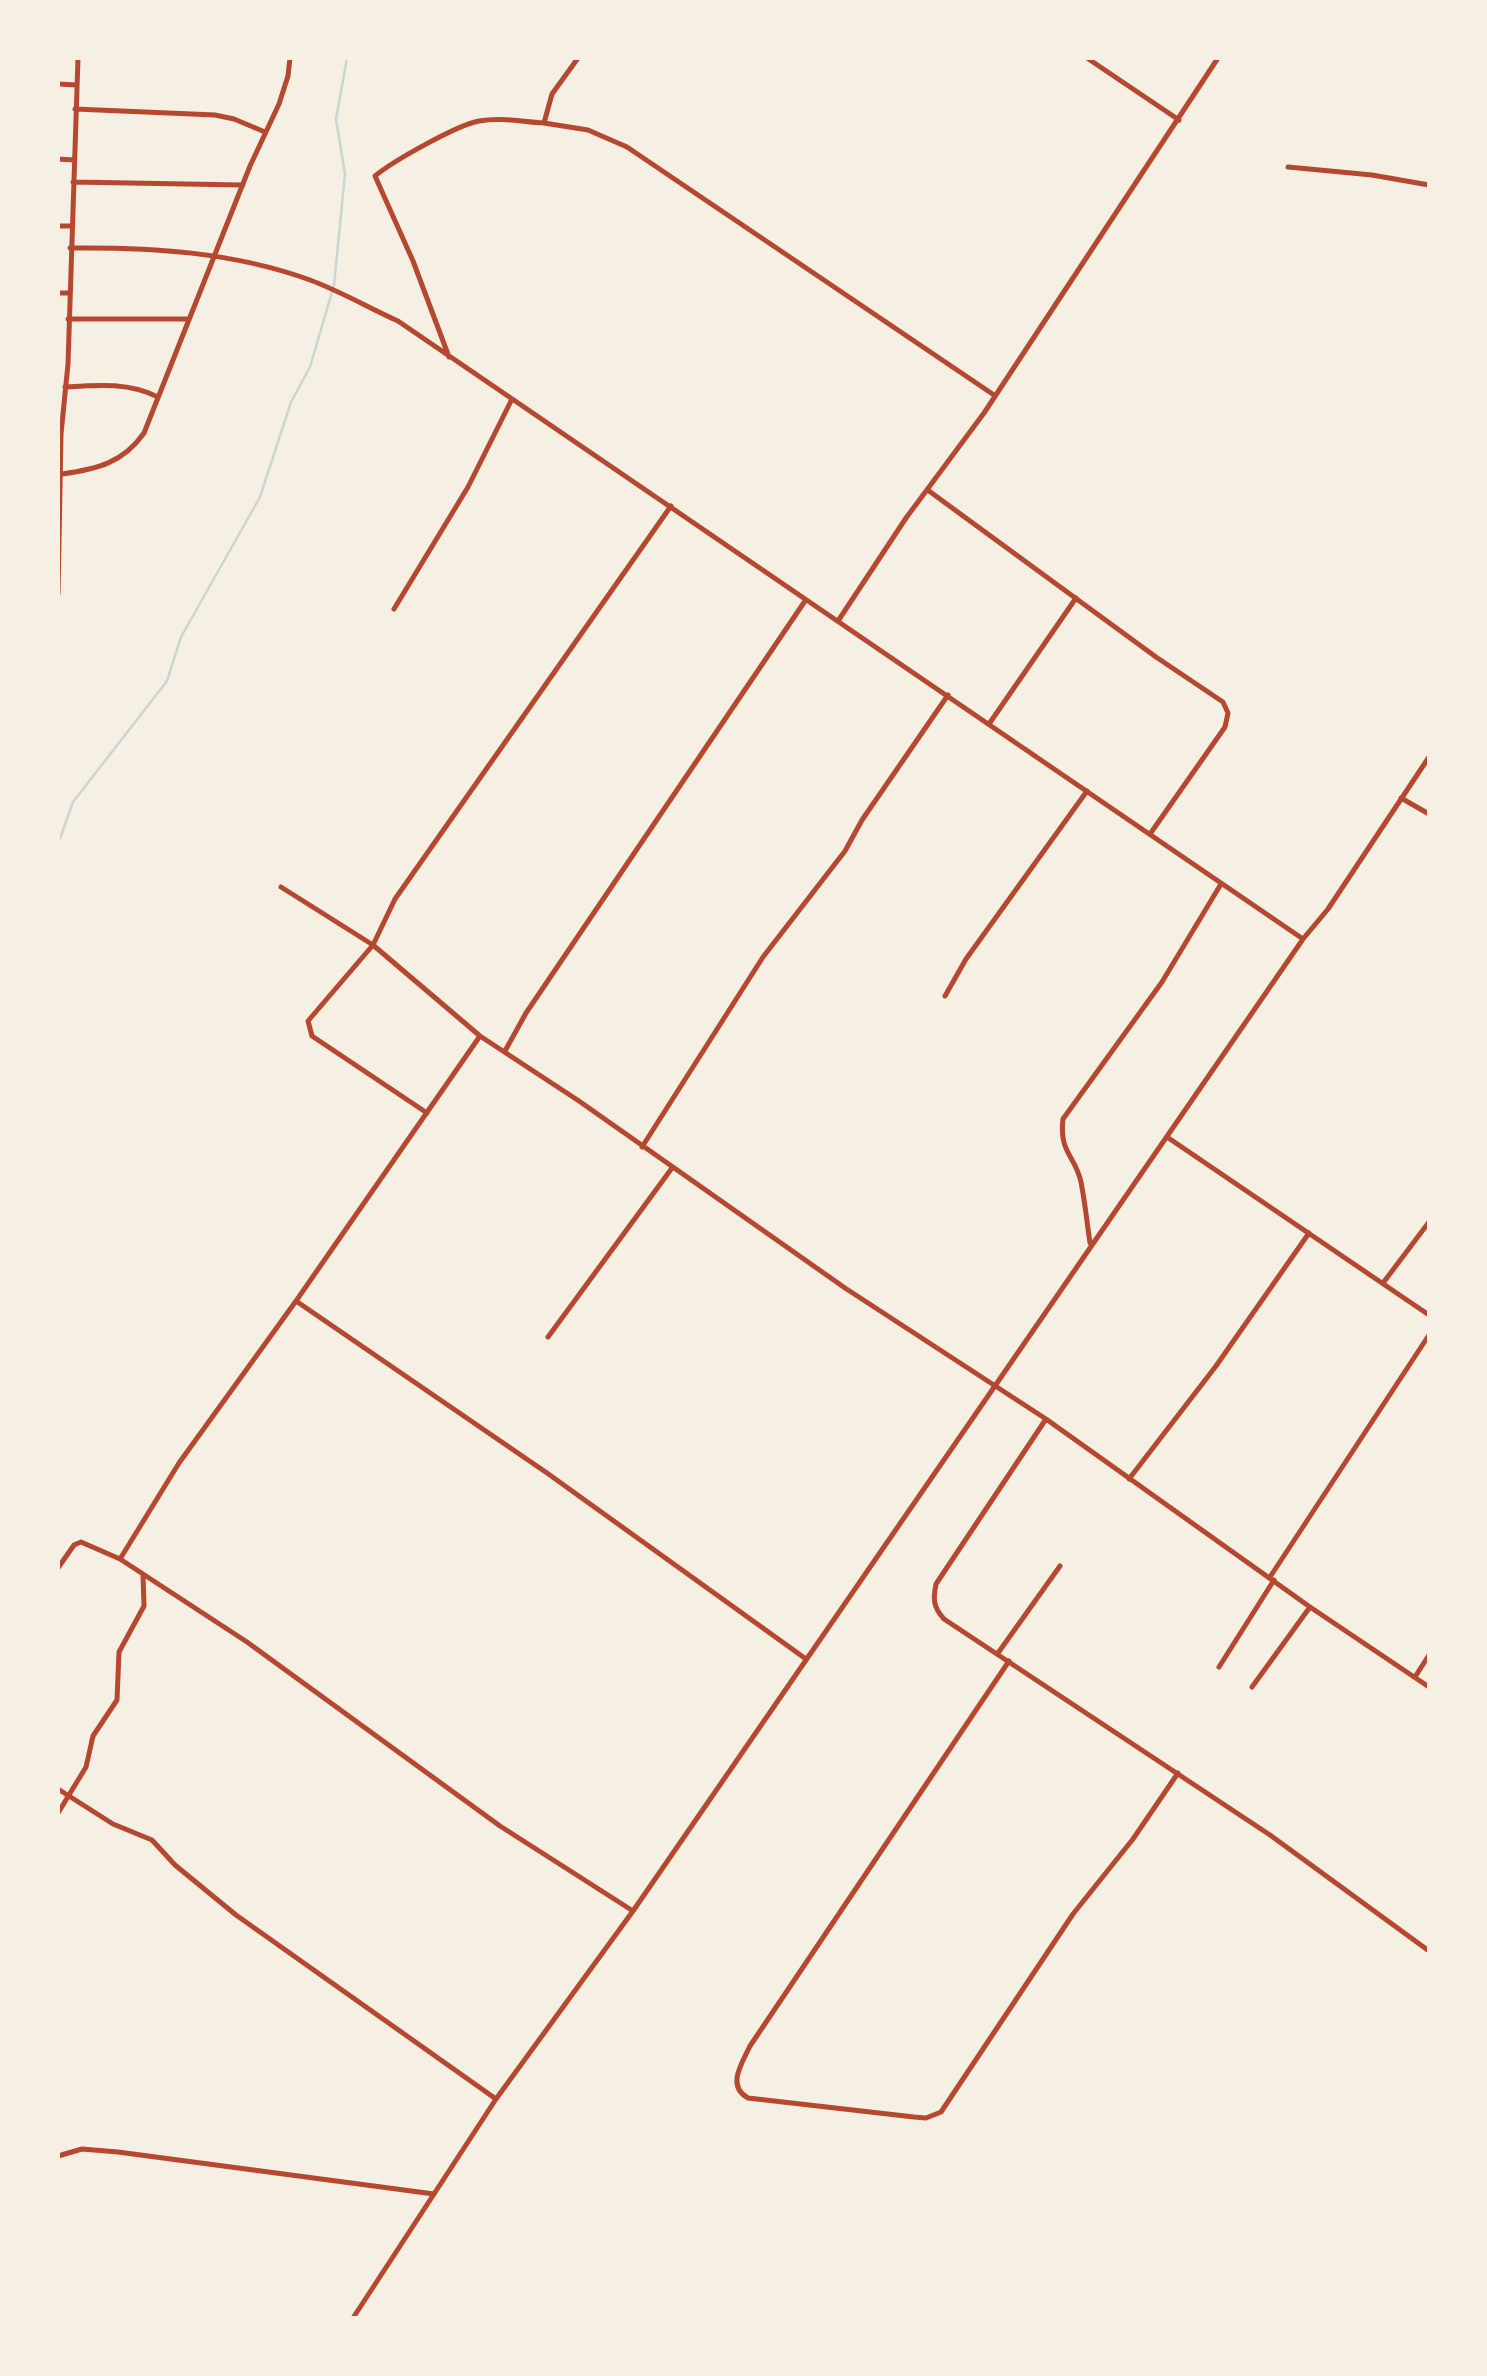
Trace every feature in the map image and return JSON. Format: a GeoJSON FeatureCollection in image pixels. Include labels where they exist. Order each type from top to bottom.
{"type":"FeatureCollection","features":[{"type":"Feature","properties":{"kind":"street"},"geometry":{"type":"LineString","coordinates":[[58,594],[62,474],[59,434],[68,364],[78,58]]}},
{"type":"Feature","properties":{"kind":"street"},"geometry":{"type":"LineString","coordinates":[[62,474],[98,469],[124,456],[144,433],[176,357],[188,319],[287,83],[290,58]]}},
{"type":"Feature","properties":{"kind":"street"},"geometry":{"type":"LineString","coordinates":[[544,123],[552,93],[578,58]]}},
{"type":"Feature","properties":{"kind":"street"},"geometry":{"type":"LineString","coordinates":[[1087,58],[1179,120]]}},
{"type":"Feature","properties":{"kind":"street"},"geometry":{"type":"LineString","coordinates":[[838,621],[994,395],[1218,58]]}},
{"type":"Feature","properties":{"kind":"street"},"geometry":{"type":"LineString","coordinates":[[58,84],[77,85]]}},
{"type":"Feature","properties":{"kind":"street"},"geometry":{"type":"LineString","coordinates":[[75,109],[215,115],[234,119],[265,132]]}},
{"type":"Feature","properties":{"kind":"street"},"geometry":{"type":"LineString","coordinates":[[449,357],[413,261],[375,176],[400,159],[476,121],[511,118],[588,130],[627,147],[994,395]]}},
{"type":"Feature","properties":{"kind":"street"},"geometry":{"type":"LineString","coordinates":[[58,159],[74,160]]}},
{"type":"Feature","properties":{"kind":"street"},"geometry":{"type":"LineString","coordinates":[[1288,167],[1372,175],[1429,185]]}},
{"type":"Feature","properties":{"kind":"street"},"geometry":{"type":"LineString","coordinates":[[73,182],[243,185]]}},
{"type":"Feature","properties":{"kind":"street"},"geometry":{"type":"LineString","coordinates":[[58,226],[71,226]]}},
{"type":"Feature","properties":{"kind":"street"},"geometry":{"type":"LineString","coordinates":[[70,248],[169,250],[216,255],[310,280],[398,321],[1303,939]]}},
{"type":"Feature","properties":{"kind":"street"},"geometry":{"type":"LineString","coordinates":[[58,293],[69,293]]}},
{"type":"Feature","properties":{"kind":"street"},"geometry":{"type":"LineString","coordinates":[[68,319],[188,319]]}},
{"type":"Feature","properties":{"kind":"street"},"geometry":{"type":"LineString","coordinates":[[58,364],[68,364]]}},
{"type":"Feature","properties":{"kind":"street"},"geometry":{"type":"LineString","coordinates":[[65,387],[120,386],[143,389],[158,397]]}},
{"type":"Feature","properties":{"kind":"street"},"geometry":{"type":"LineString","coordinates":[[394,609],[468,487],[512,399]]}},
{"type":"Feature","properties":{"kind":"street"},"geometry":{"type":"LineString","coordinates":[[929,491],[1223,702],[1228,713],[1224,727],[1150,834]]}},
{"type":"Feature","properties":{"kind":"street"},"geometry":{"type":"LineString","coordinates":[[426,1113],[312,1036],[308,1021],[373,945],[395,899],[671,506]]}},
{"type":"Feature","properties":{"kind":"street"},"geometry":{"type":"LineString","coordinates":[[989,724],[1076,598]]}},
{"type":"Feature","properties":{"kind":"street"},"geometry":{"type":"LineString","coordinates":[[505,1051],[526,1013],[805,601]]}},
{"type":"Feature","properties":{"kind":"street"},"geometry":{"type":"LineString","coordinates":[[642,1147],[763,957],[845,851],[862,820],[948,695]]}},
{"type":"Feature","properties":{"kind":"street"},"geometry":{"type":"LineString","coordinates":[[353,2318],[496,2099],[633,1910],[1090,1244],[1303,939],[1328,909],[1429,757]]}},
{"type":"Feature","properties":{"kind":"street"},"geometry":{"type":"LineString","coordinates":[[945,996],[966,959],[1087,791]]}},
{"type":"Feature","properties":{"kind":"street"},"geometry":{"type":"LineString","coordinates":[[1401,798],[1429,814]]}},
{"type":"Feature","properties":{"kind":"street"},"geometry":{"type":"LineString","coordinates":[[1090,1244],[1081,1179],[1065,1153],[1061,1134],[1063,1119],[1162,982],[1221,884]]}},
{"type":"Feature","properties":{"kind":"street"},"geometry":{"type":"LineString","coordinates":[[281,887],[373,945],[480,1036],[994,1387],[1046,1419],[1310,1607],[1429,1687]]}},
{"type":"Feature","properties":{"kind":"street"},"geometry":{"type":"LineString","coordinates":[[120,1559],[179,1463],[296,1301],[480,1036]]}},
{"type":"Feature","properties":{"kind":"street"},"geometry":{"type":"LineString","coordinates":[[1167,1137],[1429,1315]]}},
{"type":"Feature","properties":{"kind":"street"},"geometry":{"type":"LineString","coordinates":[[548,1337],[672,1168]]}},
{"type":"Feature","properties":{"kind":"street"},"geometry":{"type":"LineString","coordinates":[[1383,1283],[1429,1222]]}},
{"type":"Feature","properties":{"kind":"street"},"geometry":{"type":"LineString","coordinates":[[1129,1479],[1216,1366],[1309,1233]]}},
{"type":"Feature","properties":{"kind":"street"},"geometry":{"type":"LineString","coordinates":[[296,1301],[501,1441],[806,1660]]}},
{"type":"Feature","properties":{"kind":"street"},"geometry":{"type":"LineString","coordinates":[[1219,1667],[1272,1579],[1429,1335]]}},
{"type":"Feature","properties":{"kind":"street"},"geometry":{"type":"LineString","coordinates":[[1046,1419],[936,1584],[933,1598],[937,1611],[1311,1864],[1429,1951]]}},
{"type":"Feature","properties":{"kind":"street"},"geometry":{"type":"LineString","coordinates":[[58,1568],[74,1545],[81,1542],[120,1559],[247,1642],[500,1826],[633,1910]]}},
{"type":"Feature","properties":{"kind":"street"},"geometry":{"type":"LineString","coordinates":[[998,1653],[1060,1566]]}},
{"type":"Feature","properties":{"kind":"street"},"geometry":{"type":"LineString","coordinates":[[58,1813],[86,1767],[93,1735],[117,1700],[119,1652],[144,1606],[144,1575]]}},
{"type":"Feature","properties":{"kind":"street"},"geometry":{"type":"LineString","coordinates":[[1252,1687],[1310,1607]]}},
{"type":"Feature","properties":{"kind":"street"},"geometry":{"type":"LineString","coordinates":[[1415,1676],[1429,1655]]}},
{"type":"Feature","properties":{"kind":"street"},"geometry":{"type":"LineString","coordinates":[[1009,1661],[750,2046],[737,2073],[737,2088],[748,2098],[926,2118],[941,2112],[1079,1905],[1133,1839],[1178,1773]]}},
{"type":"Feature","properties":{"kind":"street"},"geometry":{"type":"LineString","coordinates":[[58,1789],[113,1824],[152,1840],[175,1865],[236,1915],[496,2099]]}},
{"type":"Feature","properties":{"kind":"street"},"geometry":{"type":"LineString","coordinates":[[58,2156],[82,2149],[118,2152],[434,2194]]}},
{"type":"Feature","properties":{"kind":"waterway"},"geometry":{"type":"LineString","coordinates":[[58,844],[73,802],[167,681],[181,637],[260,497],[291,402],[310,367],[334,285],[345,174],[336,119],[347,58]]}}]}
